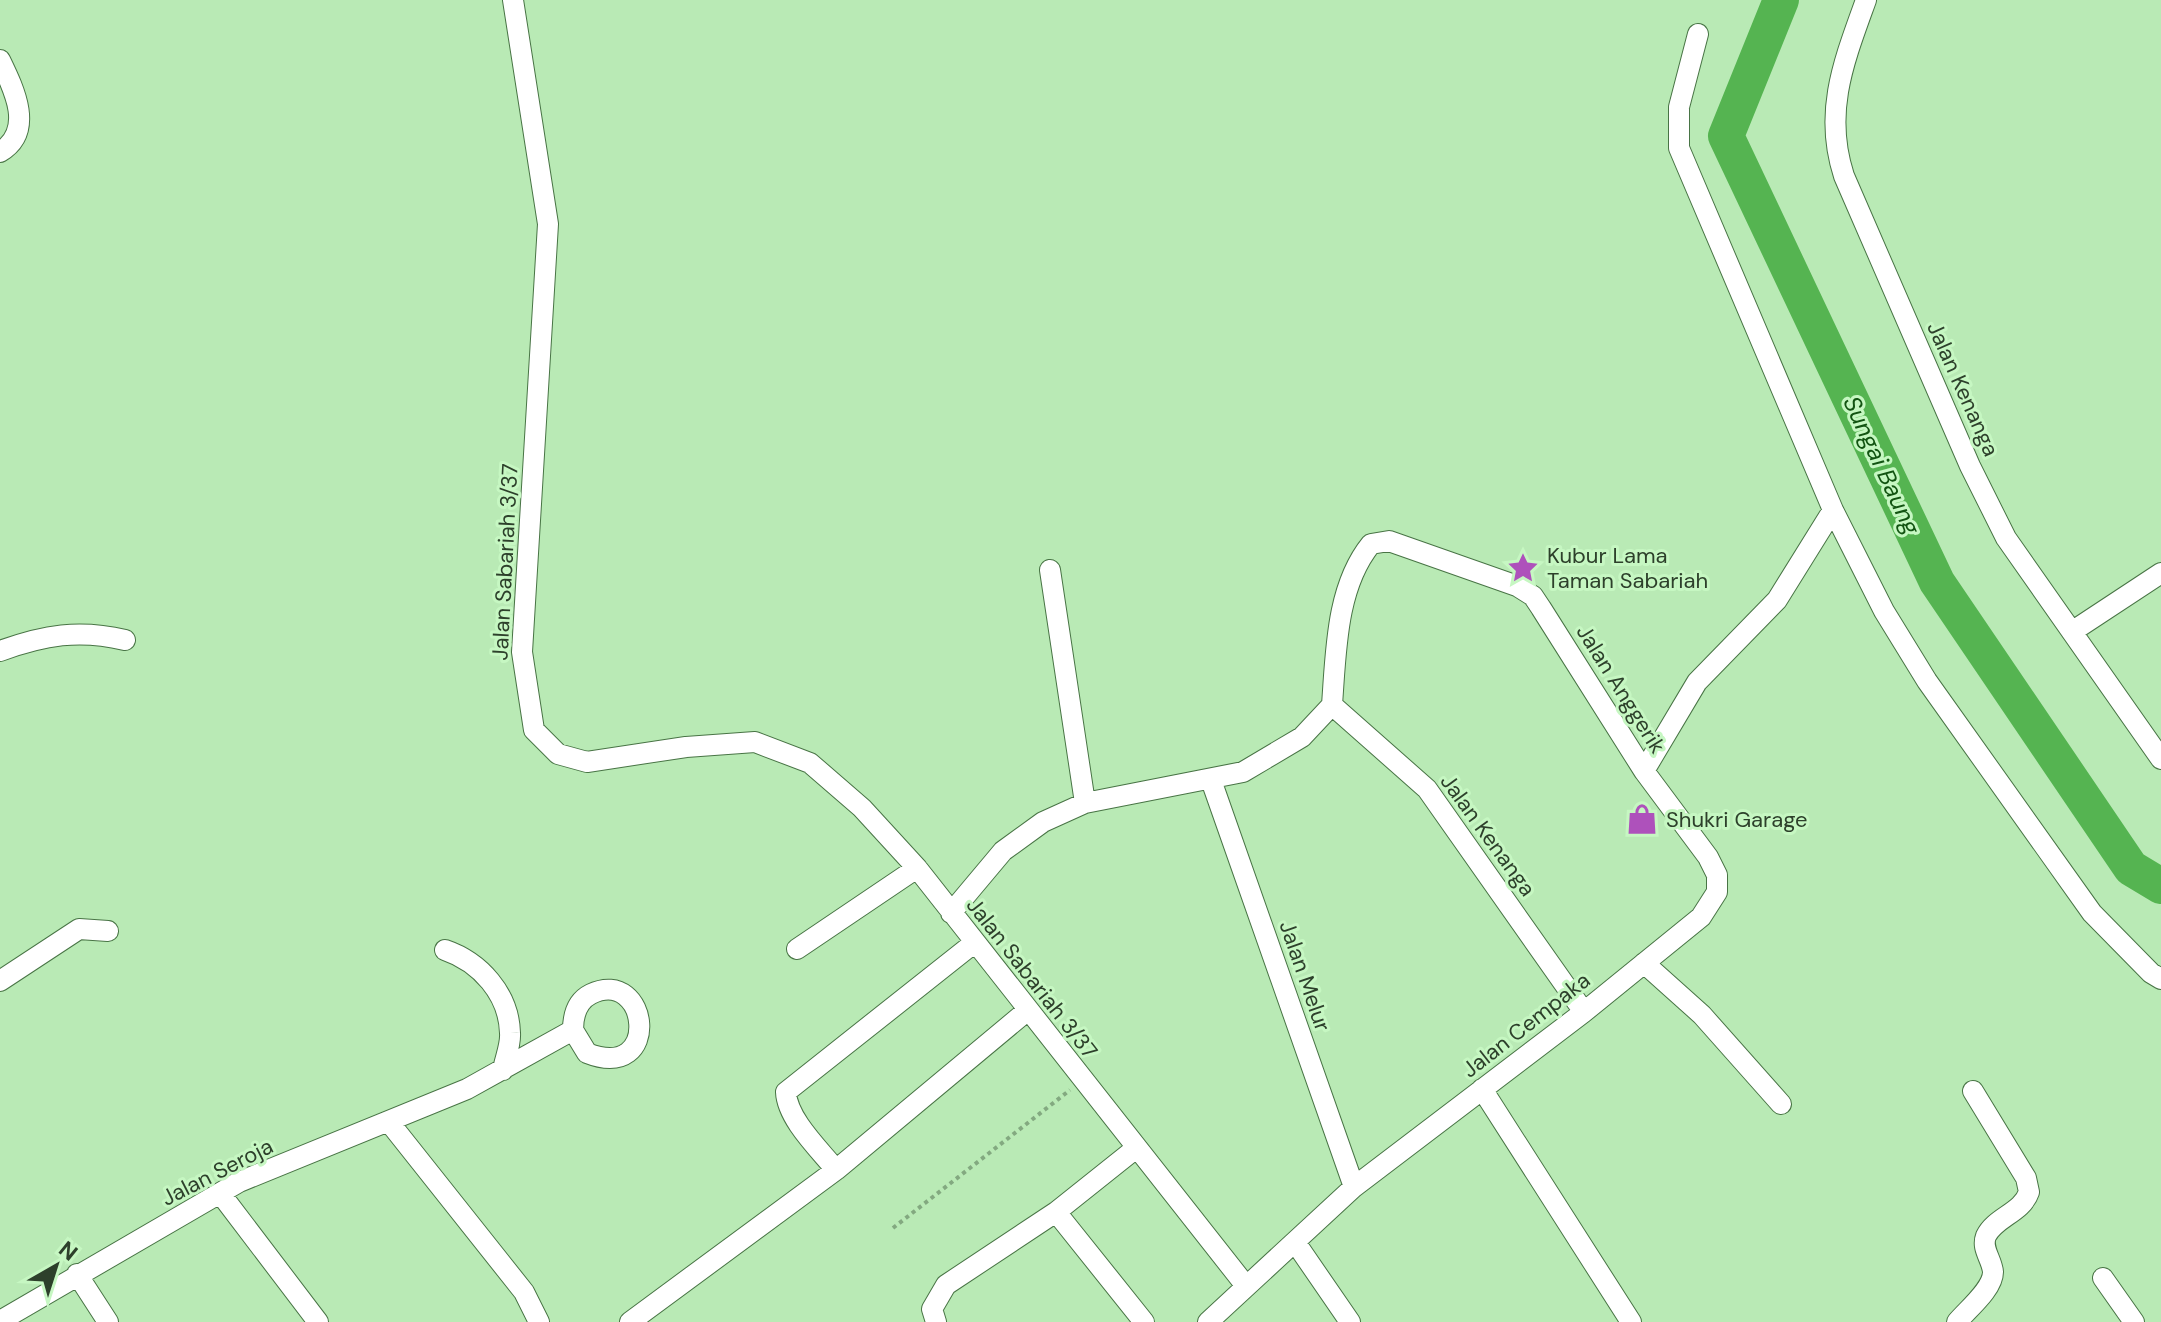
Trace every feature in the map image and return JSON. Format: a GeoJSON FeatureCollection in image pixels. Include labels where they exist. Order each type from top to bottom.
{"type":"FeatureCollection","features":[{"type":"Feature","properties":{"kind":"street","name":"Jalan Sabariah 3/37"},"geometry":{"type":"LineString","coordinates":[[513,0],[548,224],[522,652],[534,730],[558,754],[587,762],[686,747],[755,742],[810,763],[862,808],[917,868],[1081,1081],[1246,1286]]}},
{"type":"Feature","properties":{"kind":"street","name":"Jalan Kenanga"},"geometry":{"type":"LineString","coordinates":[[1866,0],[1841,72],[1833,143],[1844,176],[2006,538],[2161,759]]}},
{"type":"Feature","properties":{"kind":"street"},"geometry":{"type":"LineString","coordinates":[[1698,34],[1679,107],[1679,148],[1833,510],[1884,611],[1927,681],[2092,913],[2151,973],[2161,979]]}},
{"type":"Feature","properties":{"kind":"street"},"geometry":{"type":"LineString","coordinates":[[0,60],[20,113],[19,133],[0,152]]}},
{"type":"Feature","properties":{"kind":"street"},"geometry":{"type":"LineString","coordinates":[[1644,771],[1697,682],[1777,600],[1833,510]]}},
{"type":"Feature","properties":{"kind":"street","name":"Jalan Anggerik"},"geometry":{"type":"LineString","coordinates":[[1332,705],[1337,630],[1354,572],[1371,544],[1389,541],[1517,586],[1533,596],[1644,771],[1708,857],[1717,875],[1717,892]]}},
{"type":"Feature","properties":{"kind":"street"},"geometry":{"type":"LineString","coordinates":[[1050,570],[1085,803]]}},
{"type":"Feature","properties":{"kind":"street"},"geometry":{"type":"LineString","coordinates":[[2073,631],[2161,573]]}},
{"type":"Feature","properties":{"kind":"street"},"geometry":{"type":"LineString","coordinates":[[0,651],[67,632],[97,633],[125,640]]}},
{"type":"Feature","properties":{"kind":"street"},"geometry":{"type":"LineString","coordinates":[[951,913],[1003,851],[1043,822],[1085,803],[1243,772],[1302,737],[1332,705]]}},
{"type":"Feature","properties":{"kind":"street","name":"Jalan Kenanga"},"geometry":{"type":"LineString","coordinates":[[1332,705],[1427,789],[1584,1012]]}},
{"type":"Feature","properties":{"kind":"street","name":"Jalan Melur"},"geometry":{"type":"LineString","coordinates":[[1211,780],[1354,1187]]}},
{"type":"Feature","properties":{"kind":"street"},"geometry":{"type":"LineString","coordinates":[[797,949],[917,868]]}},
{"type":"Feature","properties":{"kind":"street","name":"Jalan Cempaka"},"geometry":{"type":"LineString","coordinates":[[1208,1322],[1354,1187],[1584,1012],[1701,917],[1717,892]]}},
{"type":"Feature","properties":{"kind":"street"},"geometry":{"type":"LineString","coordinates":[[0,981],[79,929],[108,931]]}},
{"type":"Feature","properties":{"kind":"street"},"geometry":{"type":"LineString","coordinates":[[836,1170],[800,1124],[786,1101],[786,1092],[974,943]]}},
{"type":"Feature","properties":{"kind":"street"},"geometry":{"type":"LineString","coordinates":[[445,950],[477,967],[490,980],[501,999],[511,1034],[503,1070]]}},
{"type":"Feature","properties":{"kind":"street"},"geometry":{"type":"LineString","coordinates":[[1644,963],[1702,1015],[1781,1104]]}},
{"type":"Feature","properties":{"kind":"street"},"geometry":{"type":"LineString","coordinates":[[630,1322],[836,1170],[1028,1010]]}},
{"type":"Feature","properties":{"kind":"street","name":"Jalan Seroja"},"geometry":{"type":"LineString","coordinates":[[0,1321],[220,1193],[467,1089],[559,1035],[573,1030]]}},
{"type":"Feature","properties":{"kind":"street"},"geometry":{"type":"LineString","coordinates":[[1482,1089],[1631,1322]]}},
{"type":"Feature","properties":{"kind":"street"},"geometry":{"type":"LineString","coordinates":[[1957,1322],[1991,1280],[1993,1269],[1984,1246],[1988,1233],[2021,1205],[2029,1192],[2026,1178],[1973,1091]]}},
{"type":"Feature","properties":{"kind":"street"},"geometry":{"type":"LineString","coordinates":[[389,1122],[524,1292],[539,1322]]}},
{"type":"Feature","properties":{"kind":"street"},"geometry":{"type":"LineString","coordinates":[[936,1322],[932,1309],[946,1285],[1056,1212],[1135,1149]]}},
{"type":"Feature","properties":{"kind":"street"},"geometry":{"type":"LineString","coordinates":[[220,1193],[318,1322]]}},
{"type":"Feature","properties":{"kind":"street"},"geometry":{"type":"LineString","coordinates":[[1056,1212],[1144,1322]]}},
{"type":"Feature","properties":{"kind":"street"},"geometry":{"type":"LineString","coordinates":[[1295,1242],[1350,1322]]}},
{"type":"Feature","properties":{"kind":"street"},"geometry":{"type":"LineString","coordinates":[[77,1274],[108,1322]]}},
{"type":"Feature","properties":{"kind":"street"},"geometry":{"type":"LineString","coordinates":[[2103,1278],[2134,1322]]}},
{"type":"Feature","properties":{"kind":"path"},"geometry":{"type":"LineString","coordinates":[[893,1228],[1081,1081]]}},
{"type":"Feature","properties":{"kind":"waterway","name":"Sungai Baung"},"geometry":{"type":"LineString","coordinates":[[1781,0],[1726,136],[1937,582],[2131,868],[2161,886]]}},
{"type":"Feature","properties":{"kind":"place","name":"Kubur Lama Taman Sabariah"},"geometry":{"type":"Point","coordinates":[1523,568]}},
{"type":"Feature","properties":{"kind":"place","name":"Shukri Garage"},"geometry":{"type":"Point","coordinates":[1642,819]}}]}
